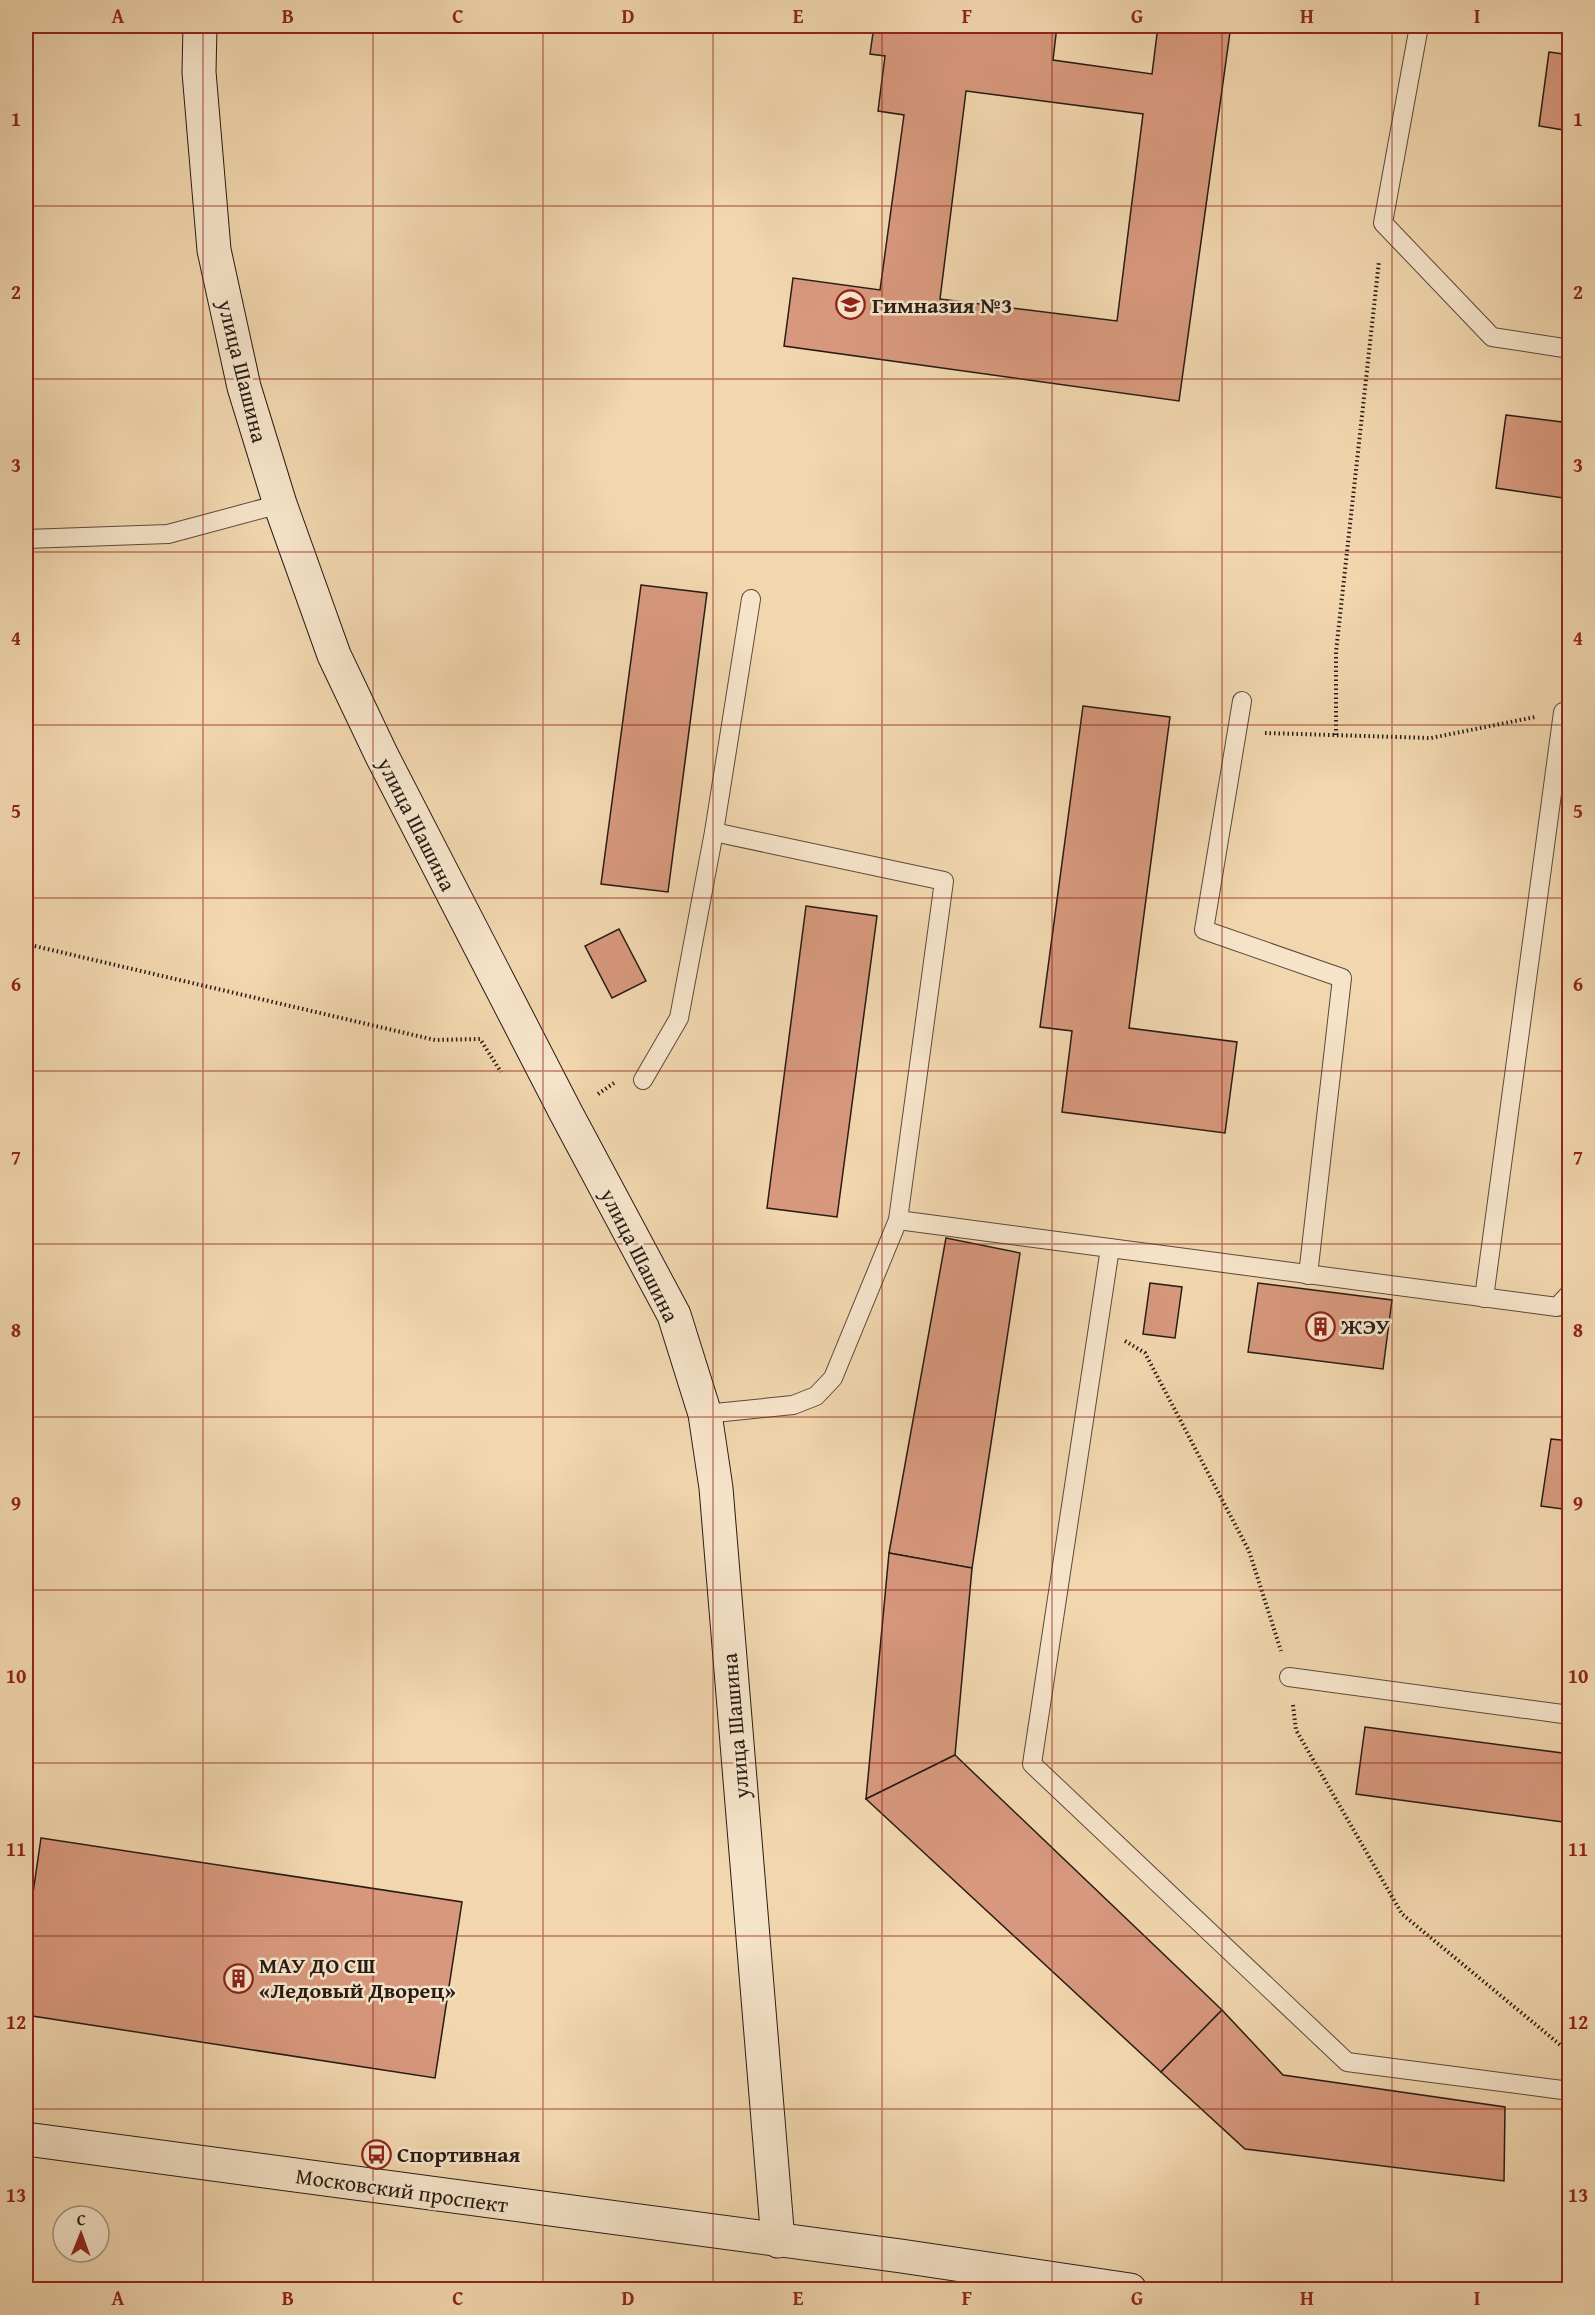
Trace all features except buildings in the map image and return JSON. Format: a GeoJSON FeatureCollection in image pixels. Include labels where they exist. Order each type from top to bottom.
{"type":"FeatureCollection","features":[{"type":"Feature","properties":{"kind":"street","name":"улица Шашина"},"geometry":{"type":"LineString","coordinates":[[200,26],[199,72],[214,250],[244,387],[280,504],[334,655],[377,746],[566,1113],[674,1315],[705,1414],[717,1500],[778,2241]]}},
{"type":"Feature","properties":{"kind":"street","name":"Московский проспект"},"geometry":{"type":"LineString","coordinates":[[26,2139],[778,2241]]}},
{"type":"Feature","properties":{"kind":"street"},"geometry":{"type":"LineString","coordinates":[[778,2241],[1130,2289]]}},
{"type":"Feature","properties":{"kind":"lane"},"geometry":{"type":"LineString","coordinates":[[1419,26],[1383,223],[1492,337],[1569,349]]}},
{"type":"Feature","properties":{"kind":"lane"},"geometry":{"type":"LineString","coordinates":[[26,539],[168,534],[280,504]]}},
{"type":"Feature","properties":{"kind":"lane"},"geometry":{"type":"LineString","coordinates":[[643,1080],[679,1018],[714,832],[752,599]]}},
{"type":"Feature","properties":{"kind":"lane"},"geometry":{"type":"LineString","coordinates":[[1242,700],[1204,930],[1342,978],[1308,1275]]}},
{"type":"Feature","properties":{"kind":"lane"},"geometry":{"type":"LineString","coordinates":[[1484,1298],[1563,712]]}},
{"type":"Feature","properties":{"kind":"lane"},"geometry":{"type":"LineString","coordinates":[[705,1414],[793,1405],[816,1396],[834,1378],[898,1220],[944,881],[714,832]]}},
{"type":"Feature","properties":{"kind":"lane"},"geometry":{"type":"LineString","coordinates":[[898,1220],[1557,1307],[1569,1293]]}},
{"type":"Feature","properties":{"kind":"lane"},"geometry":{"type":"LineString","coordinates":[[1110,1248],[1032,1764],[1347,2062],[1569,2091]]}},
{"type":"Feature","properties":{"kind":"lane"},"geometry":{"type":"LineString","coordinates":[[1289,1677],[1569,1715]]}},
{"type":"Feature","properties":{"kind":"path"},"geometry":{"type":"LineString","coordinates":[[1336,735],[1336,652],[1383,223]]}},
{"type":"Feature","properties":{"kind":"path"},"geometry":{"type":"LineString","coordinates":[[1238,732],[1431,738],[1563,712]]}},
{"type":"Feature","properties":{"kind":"path"},"geometry":{"type":"LineString","coordinates":[[26,944],[435,1040],[480,1039],[503,1076]]}},
{"type":"Feature","properties":{"kind":"path"},"geometry":{"type":"LineString","coordinates":[[566,1113],[620,1080]]}},
{"type":"Feature","properties":{"kind":"place","name":"Гимназия №3"},"geometry":{"type":"Point","coordinates":[851,305]}},
{"type":"Feature","properties":{"kind":"place","name":"ЖЭУ"},"geometry":{"type":"Point","coordinates":[1320,1326]}},
{"type":"Feature","properties":{"kind":"place","name":"МАУ ДО СШ «Ледовый Дворец»"},"geometry":{"type":"Point","coordinates":[238,1978]}},
{"type":"Feature","properties":{"kind":"place","name":"Спортивная"},"geometry":{"type":"Point","coordinates":[376,2154]}}]}
